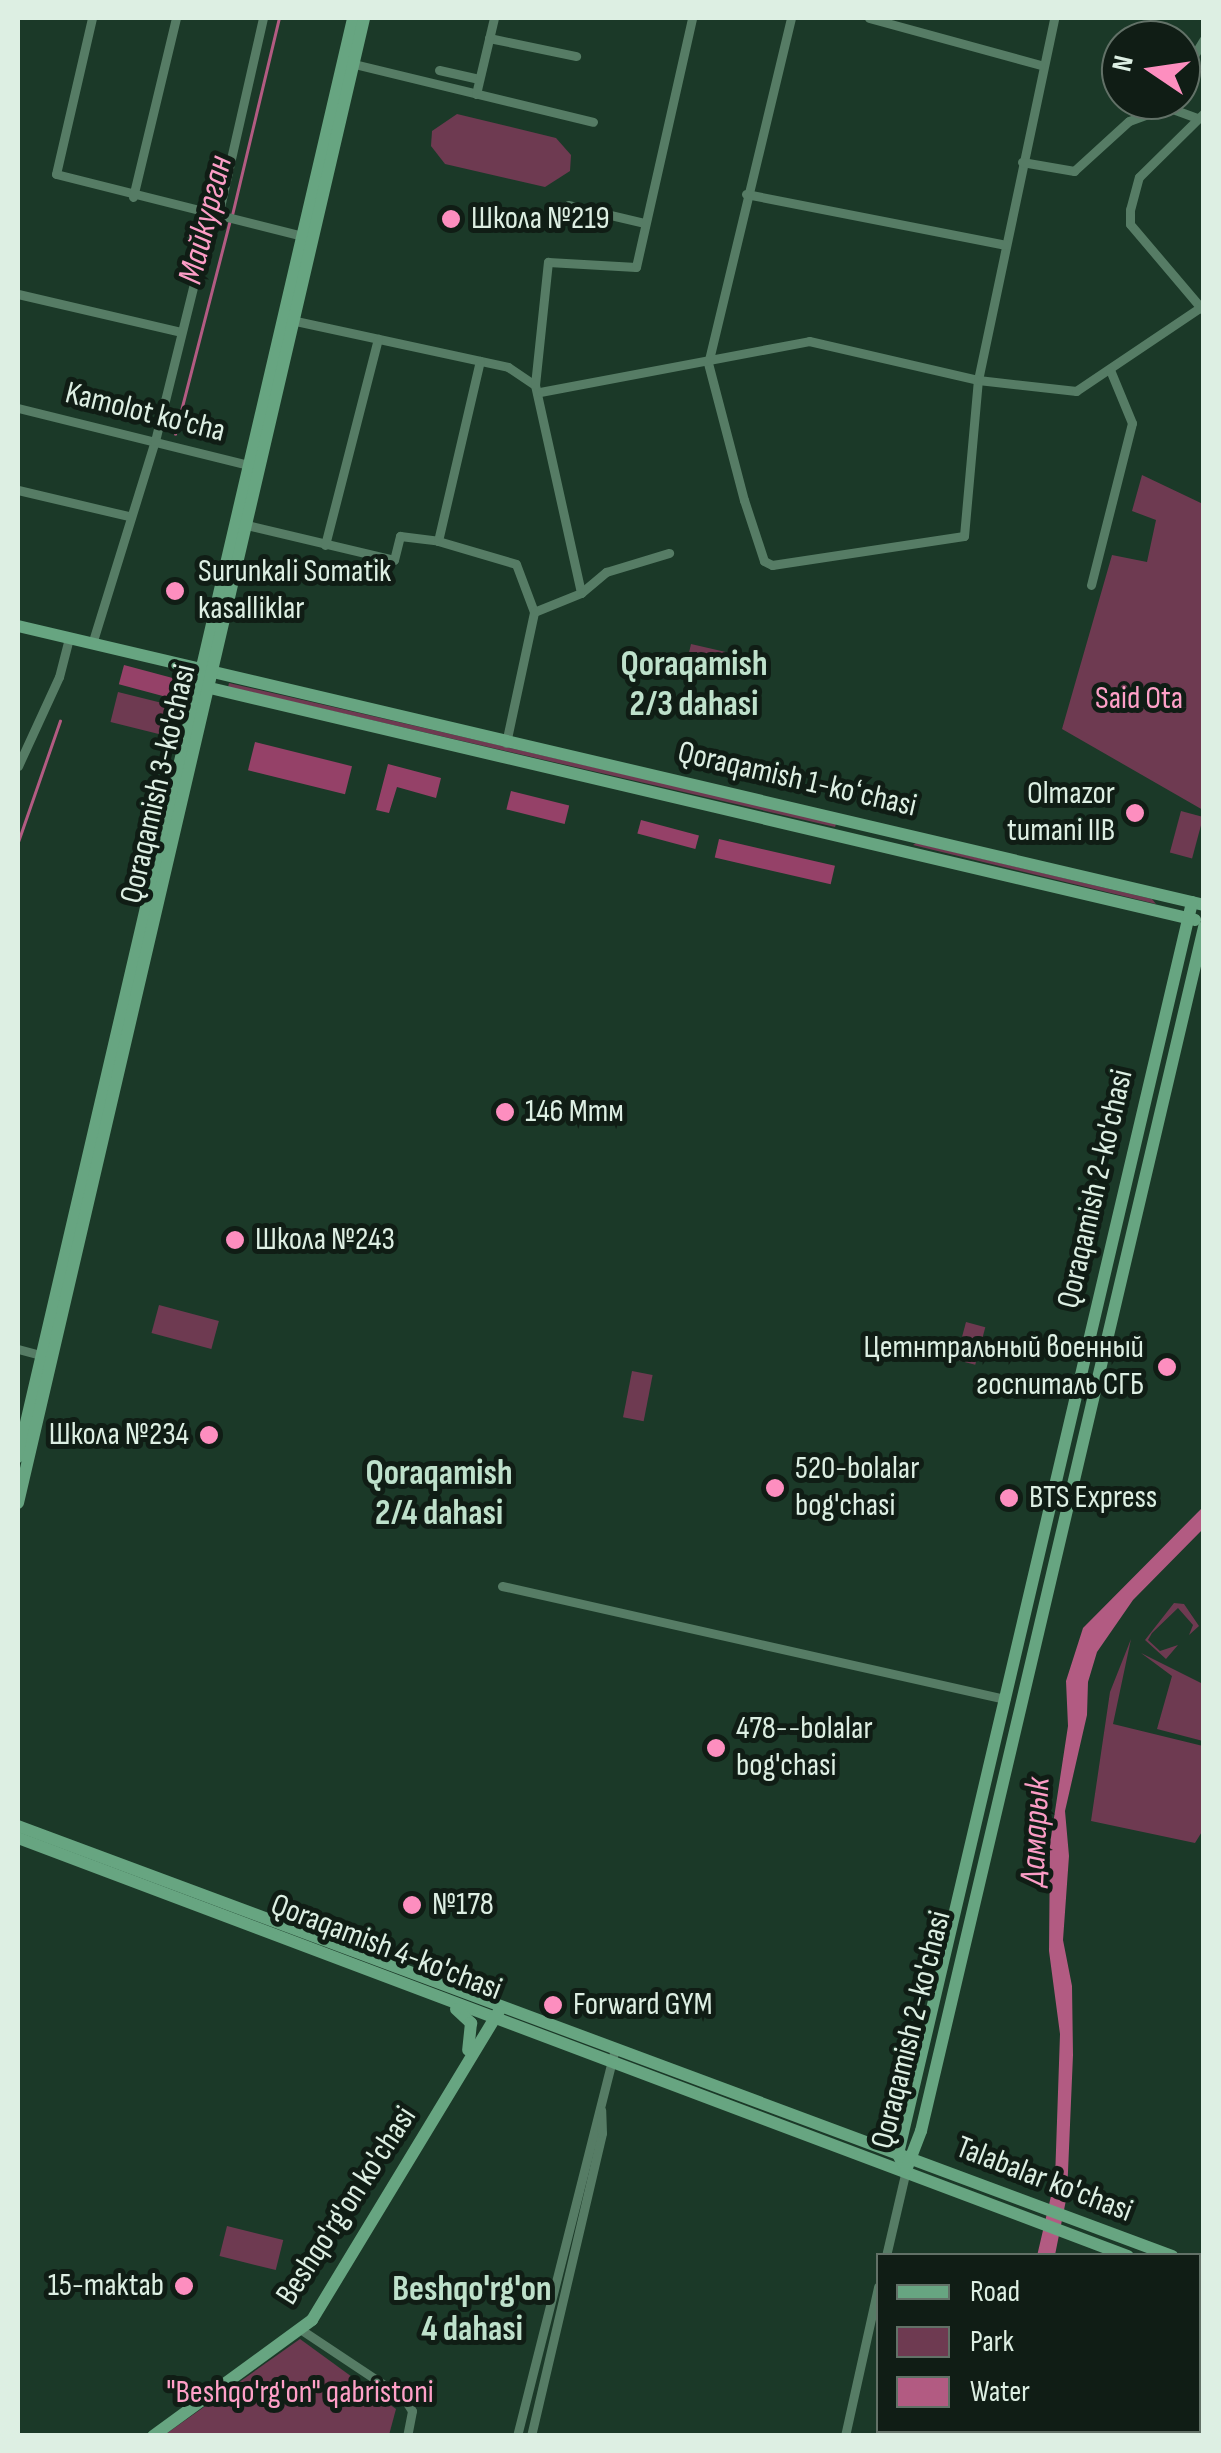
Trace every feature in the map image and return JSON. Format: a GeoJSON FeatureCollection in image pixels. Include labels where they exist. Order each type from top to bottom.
{"type":"FeatureCollection","features":[{"type":"Feature","properties":{"kind":"main road","name":"Qoraqamish 3-ko'chasi"},"geometry":{"type":"LineString","coordinates":[[18,1503],[47,1356],[208,678],[348,62],[353,18]]}},
{"type":"Feature","properties":{"kind":"main road","name":"Qoraqamish 3-ko'chasi"},"geometry":{"type":"LineString","coordinates":[[348,62],[364,18]]}},
{"type":"Feature","properties":{"kind":"main road","name":"Qoraqamish 3-ko'chasi"},"geometry":{"type":"LineString","coordinates":[[208,678],[247,525],[255,466]]}},
{"type":"Feature","properties":{"kind":"main road"},"geometry":{"type":"LineString","coordinates":[[18,626],[208,678]]}},
{"type":"Feature","properties":{"kind":"main road","name":"Qoraqamish 1-koʻchasi"},"geometry":{"type":"LineString","coordinates":[[208,678],[850,820],[1198,903]]}},
{"type":"Feature","properties":{"kind":"main road","name":"Qoraqamish 1-koʻchasi"},"geometry":{"type":"LineString","coordinates":[[208,678],[1204,925]]}},
{"type":"Feature","properties":{"kind":"main road"},"geometry":{"type":"LineString","coordinates":[[846,838],[850,820]]}},
{"type":"Feature","properties":{"kind":"main road","name":"Qoraqamish 2-ko'chasi"},"geometry":{"type":"LineString","coordinates":[[898,2154],[1188,919],[1198,903]]}},
{"type":"Feature","properties":{"kind":"main road","name":"Qoraqamish 2-ko'chasi"},"geometry":{"type":"LineString","coordinates":[[909,2165],[1204,925]]}},
{"type":"Feature","properties":{"kind":"main road"},"geometry":{"type":"LineString","coordinates":[[1120,1210],[1136,1213]]}},
{"type":"Feature","properties":{"kind":"main road","name":"Qoraqamish 3-ko'chasi"},"geometry":{"type":"LineString","coordinates":[[18,1457],[47,1356]]}},
{"type":"Feature","properties":{"kind":"main road"},"geometry":{"type":"LineString","coordinates":[[1016,1652],[1031,1656]]}},
{"type":"Feature","properties":{"kind":"main road","name":"Qoraqamish 4-ko'chasi"},"geometry":{"type":"LineString","coordinates":[[18,1826],[498,2013],[909,2165]]}},
{"type":"Feature","properties":{"kind":"main road","name":"Qoraqamish 4-ko'chasi"},"geometry":{"type":"LineString","coordinates":[[18,1838],[414,1981],[428,1992],[498,2013]]}},
{"type":"Feature","properties":{"kind":"main road"},"geometry":{"type":"LineString","coordinates":[[428,1992],[471,2023],[459,2078]]}},
{"type":"Feature","properties":{"kind":"main road","name":"Beshqo'rg'on ko'chasi"},"geometry":{"type":"LineString","coordinates":[[154,2436],[300,2330],[404,2174],[498,2013]]}},
{"type":"Feature","properties":{"kind":"main road","name":"Qoraqamish 4-ko'chasi"},"geometry":{"type":"LineString","coordinates":[[613,2056],[898,2154]]}},
{"type":"Feature","properties":{"kind":"main road","name":"Talabalar ko'chasi"},"geometry":{"type":"LineString","coordinates":[[898,2154],[909,2165],[1037,2214],[1161,2253]]}},
{"type":"Feature","properties":{"kind":"main road","name":"Talabalar ko'chasi"},"geometry":{"type":"LineString","coordinates":[[1089,2233],[1123,2253]]}},
{"type":"Feature","properties":{"kind":"street"},"geometry":{"type":"LineString","coordinates":[[92,18],[56,174],[133,197],[308,238]]}},
{"type":"Feature","properties":{"kind":"street"},"geometry":{"type":"LineString","coordinates":[[133,197],[176,18]]}},
{"type":"Feature","properties":{"kind":"street"},"geometry":{"type":"LineString","coordinates":[[92,644],[128,516],[158,441],[181,332],[215,215],[263,18]]}},
{"type":"Feature","properties":{"kind":"street"},"geometry":{"type":"LineString","coordinates":[[476,94],[494,18]]}},
{"type":"Feature","properties":{"kind":"street"},"geometry":{"type":"LineString","coordinates":[[581,593],[538,388],[547,262],[633,270],[692,18]]}},
{"type":"Feature","properties":{"kind":"street"},"geometry":{"type":"LineString","coordinates":[[791,18],[708,363],[744,500],[764,561],[772,565],[964,536],[978,380],[1041,65],[1054,18]]}},
{"type":"Feature","properties":{"kind":"street"},"geometry":{"type":"LineString","coordinates":[[869,18],[1041,65]]}},
{"type":"Feature","properties":{"kind":"street"},"geometry":{"type":"LineString","coordinates":[[489,38],[576,56]]}},
{"type":"Feature","properties":{"kind":"street"},"geometry":{"type":"LineString","coordinates":[[348,62],[593,122]]}},
{"type":"Feature","properties":{"kind":"street"},"geometry":{"type":"LineString","coordinates":[[439,70],[479,79]]}},
{"type":"Feature","properties":{"kind":"street"},"geometry":{"type":"LineString","coordinates":[[1022,162],[1074,172],[1131,120]]}},
{"type":"Feature","properties":{"kind":"street"},"geometry":{"type":"LineString","coordinates":[[289,320],[508,367],[538,388],[708,363],[809,341],[978,380],[1077,391],[1202,308],[1130,224],[1138,177],[1196,120]]}},
{"type":"Feature","properties":{"kind":"street"},"geometry":{"type":"LineString","coordinates":[[746,194],[1006,245]]}},
{"type":"Feature","properties":{"kind":"street"},"geometry":{"type":"LineString","coordinates":[[568,206],[645,224]]}},
{"type":"Feature","properties":{"kind":"street"},"geometry":{"type":"LineString","coordinates":[[18,294],[181,332]]}},
{"type":"Feature","properties":{"kind":"street"},"geometry":{"type":"LineString","coordinates":[[325,545],[378,339]]}},
{"type":"Feature","properties":{"kind":"street"},"geometry":{"type":"LineString","coordinates":[[438,541],[480,361]]}},
{"type":"Feature","properties":{"kind":"street"},"geometry":{"type":"LineString","coordinates":[[1091,585],[1132,424],[1110,370]]}},
{"type":"Feature","properties":{"kind":"street","name":"Kamolot ko'cha"},"geometry":{"type":"LineString","coordinates":[[18,408],[255,466]]}},
{"type":"Feature","properties":{"kind":"street"},"geometry":{"type":"LineString","coordinates":[[18,490],[128,516]]}},
{"type":"Feature","properties":{"kind":"street"},"geometry":{"type":"LineString","coordinates":[[247,525],[394,560],[400,536],[438,541],[516,564],[534,612],[506,742]]}},
{"type":"Feature","properties":{"kind":"street"},"geometry":{"type":"LineString","coordinates":[[534,612],[581,593],[606,572],[669,553]]}},
{"type":"Feature","properties":{"kind":"street"},"geometry":{"type":"LineString","coordinates":[[18,766],[60,677],[70,638]]}},
{"type":"Feature","properties":{"kind":"street"},"geometry":{"type":"LineString","coordinates":[[18,1349],[47,1356]]}},
{"type":"Feature","properties":{"kind":"street"},"geometry":{"type":"LineString","coordinates":[[502,1586],[1005,1699]]}},
{"type":"Feature","properties":{"kind":"street"},"geometry":{"type":"LineString","coordinates":[[516,2436],[613,2056]]}},
{"type":"Feature","properties":{"kind":"street"},"geometry":{"type":"LineString","coordinates":[[532,2436],[602,2132],[600,2102]]}},
{"type":"Feature","properties":{"kind":"street"},"geometry":{"type":"LineString","coordinates":[[887,2253],[909,2165]]}},
{"type":"Feature","properties":{"kind":"street"},"geometry":{"type":"LineString","coordinates":[[845,2436],[876,2296]]}},
{"type":"Feature","properties":{"kind":"street"},"geometry":{"type":"LineString","coordinates":[[300,2330],[404,2398],[412,2412],[407,2436]]}},
{"type":"Feature","properties":{"kind":"street"},"geometry":{"type":"LineString","coordinates":[[528,2388],[542,2391]]}},
{"type":"Feature","properties":{"kind":"green space"},"geometry":{"type":"Polygon","coordinates":[[[457,114],[556,138],[571,155],[570,171],[545,187],[445,164],[431,146],[432,131],[457,114]]]}},
{"type":"Feature","properties":{"kind":"green space","name":"Said Ota"},"geometry":{"type":"Polygon","coordinates":[[[1142,475],[1203,504],[1203,810],[1062,729],[1112,555],[1147,562],[1156,520],[1132,511],[1142,475]]]}},
{"type":"Feature","properties":{"kind":"green space"},"geometry":{"type":"Polygon","coordinates":[[[691,644],[729,653],[724,674],[686,665],[691,644]]]}},
{"type":"Feature","properties":{"kind":"green space"},"geometry":{"type":"Polygon","coordinates":[[[229,683],[836,823],[835,827],[228,687],[229,683]]]}},
{"type":"Feature","properties":{"kind":"green space"},"geometry":{"type":"Polygon","coordinates":[[[118,692],[175,706],[168,736],[111,722],[118,692]]]}},
{"type":"Feature","properties":{"kind":"green space"},"geometry":{"type":"Polygon","coordinates":[[[1181,811],[1203,817],[1192,858],[1170,853],[1181,811]]]}},
{"type":"Feature","properties":{"kind":"green space"},"geometry":{"type":"Polygon","coordinates":[[[913,845],[1152,899],[1156,904],[913,845]]]}},
{"type":"Feature","properties":{"kind":"green space"},"geometry":{"type":"Polygon","coordinates":[[[159,1305],[219,1321],[211,1349],[151,1333],[159,1305]]]}},
{"type":"Feature","properties":{"kind":"green space"},"geometry":{"type":"Polygon","coordinates":[[[966,1322],[985,1327],[975,1365],[956,1360],[966,1322]]]}},
{"type":"Feature","properties":{"kind":"green space"},"geometry":{"type":"Polygon","coordinates":[[[632,1371],[653,1375],[644,1421],[623,1417],[632,1371]]]}},
{"type":"Feature","properties":{"kind":"green space"},"geometry":{"type":"Polygon","coordinates":[[[1174,1603],[1184,1604],[1199,1626],[1189,1635],[1193,1625],[1178,1608],[1152,1633],[1148,1640],[1160,1651],[1178,1645],[1166,1659],[1145,1640],[1174,1603]]]}},
{"type":"Feature","properties":{"kind":"green space"},"geometry":{"type":"Polygon","coordinates":[[[1131,1639],[1113,1724],[1203,1746],[1203,1830],[1195,1843],[1091,1821],[1110,1692],[1131,1639]]]}},
{"type":"Feature","properties":{"kind":"green space"},"geometry":{"type":"Polygon","coordinates":[[[1141,1653],[1203,1684],[1203,1741],[1157,1729],[1172,1676],[1141,1653]]]}},
{"type":"Feature","properties":{"kind":"green space"},"geometry":{"type":"Polygon","coordinates":[[[227,2226],[283,2240],[276,2270],[220,2256],[227,2226]]]}},
{"type":"Feature","properties":{"kind":"green space","name":"\"Beshqo'rg'on\" qabristoni"},"geometry":{"type":"Polygon","coordinates":[[[300,2339],[396,2409],[389,2435],[163,2436],[300,2339]]]}},
{"type":"Feature","properties":{"kind":"shaded area"},"geometry":{"type":"Polygon","coordinates":[[[124,665],[182,681],[177,700],[119,684],[124,665]]]}},
{"type":"Feature","properties":{"kind":"shaded area"},"geometry":{"type":"Polygon","coordinates":[[[255,742],[352,766],[345,794],[248,770],[255,742]]]}},
{"type":"Feature","properties":{"kind":"shaded area"},"geometry":{"type":"Polygon","coordinates":[[[388,764],[441,778],[436,798],[397,787],[389,813],[376,810],[388,764]]]}},
{"type":"Feature","properties":{"kind":"shaded area"},"geometry":{"type":"Polygon","coordinates":[[[511,791],[569,806],[565,824],[506,809],[511,791]]]}},
{"type":"Feature","properties":{"kind":"shaded area"},"geometry":{"type":"Polygon","coordinates":[[[641,820],[699,836],[695,849],[637,834],[641,820]]]}},
{"type":"Feature","properties":{"kind":"shaded area"},"geometry":{"type":"Polygon","coordinates":[[[719,839],[835,866],[831,884],[715,858],[719,839]]]}},
{"type":"Feature","properties":{"kind":"water"},"geometry":{"type":"Polygon","coordinates":[[[1203,1507],[1203,1529],[1133,1600],[1097,1652],[1088,1682],[1087,1715],[1065,1811],[1069,1856],[1063,1940],[1072,1986],[1073,2055],[1067,2195],[1055,2253],[1038,2253],[1055,2179],[1060,2034],[1049,1951],[1050,1844],[1068,1726],[1066,1681],[1083,1628],[1203,1507]]]}},
{"type":"Feature","properties":{"kind":"waterway","name":"Майкурган"},"geometry":{"type":"LineString","coordinates":[[232,215],[279,18]]}},
{"type":"Feature","properties":{"kind":"waterway","name":"Майкурган"},"geometry":{"type":"LineString","coordinates":[[175,434],[229,223]]}},
{"type":"Feature","properties":{"kind":"waterway","name":"Майкурган"},"geometry":{"type":"LineString","coordinates":[[18,842],[60,721]]}},
{"type":"Feature","properties":{"kind":"place","name":"Школа №219"},"geometry":{"type":"Point","coordinates":[451,219]}},
{"type":"Feature","properties":{"kind":"place","name":"Surunkali Somatik kasalliklar"},"geometry":{"type":"Point","coordinates":[175,591]}},
{"type":"Feature","properties":{"kind":"place","name":"Olmazor tumani IIB"},"geometry":{"type":"Point","coordinates":[1135,813]}},
{"type":"Feature","properties":{"kind":"place","name":"146 Мтм"},"geometry":{"type":"Point","coordinates":[505,1112]}},
{"type":"Feature","properties":{"kind":"place","name":"Школа №243"},"geometry":{"type":"Point","coordinates":[235,1240]}},
{"type":"Feature","properties":{"kind":"place","name":"Цетнтральный военный госпиталь СГБ"},"geometry":{"type":"Point","coordinates":[1167,1367]}},
{"type":"Feature","properties":{"kind":"place","name":"Школа №234"},"geometry":{"type":"Point","coordinates":[209,1435]}},
{"type":"Feature","properties":{"kind":"place","name":"520-bolalar bog'chasi"},"geometry":{"type":"Point","coordinates":[775,1488]}},
{"type":"Feature","properties":{"kind":"place","name":"BTS Express"},"geometry":{"type":"Point","coordinates":[1009,1498]}},
{"type":"Feature","properties":{"kind":"place","name":"478--bolalar bog'chasi"},"geometry":{"type":"Point","coordinates":[716,1748]}},
{"type":"Feature","properties":{"kind":"place","name":"№178"},"geometry":{"type":"Point","coordinates":[412,1905]}},
{"type":"Feature","properties":{"kind":"place","name":"Forward GYM"},"geometry":{"type":"Point","coordinates":[553,2005]}},
{"type":"Feature","properties":{"kind":"place","name":"15-maktab"},"geometry":{"type":"Point","coordinates":[184,2286]}},
{"type":"Feature","properties":{"kind":"district","name":"Qoraqamish 2/3 dahasi"},"geometry":{"type":"Point","coordinates":[694,685]}},
{"type":"Feature","properties":{"kind":"district","name":"Qoraqamish 2/4 dahasi"},"geometry":{"type":"Point","coordinates":[439,1494]}},
{"type":"Feature","properties":{"kind":"district","name":"Beshqo'rg'on 4 dahasi"},"geometry":{"type":"Point","coordinates":[472,2310]}},
{"type":"Feature","properties":{"kind":"water label","name":"Дамарык"},"geometry":{"type":"Point","coordinates":[1036,1832]}}]}
